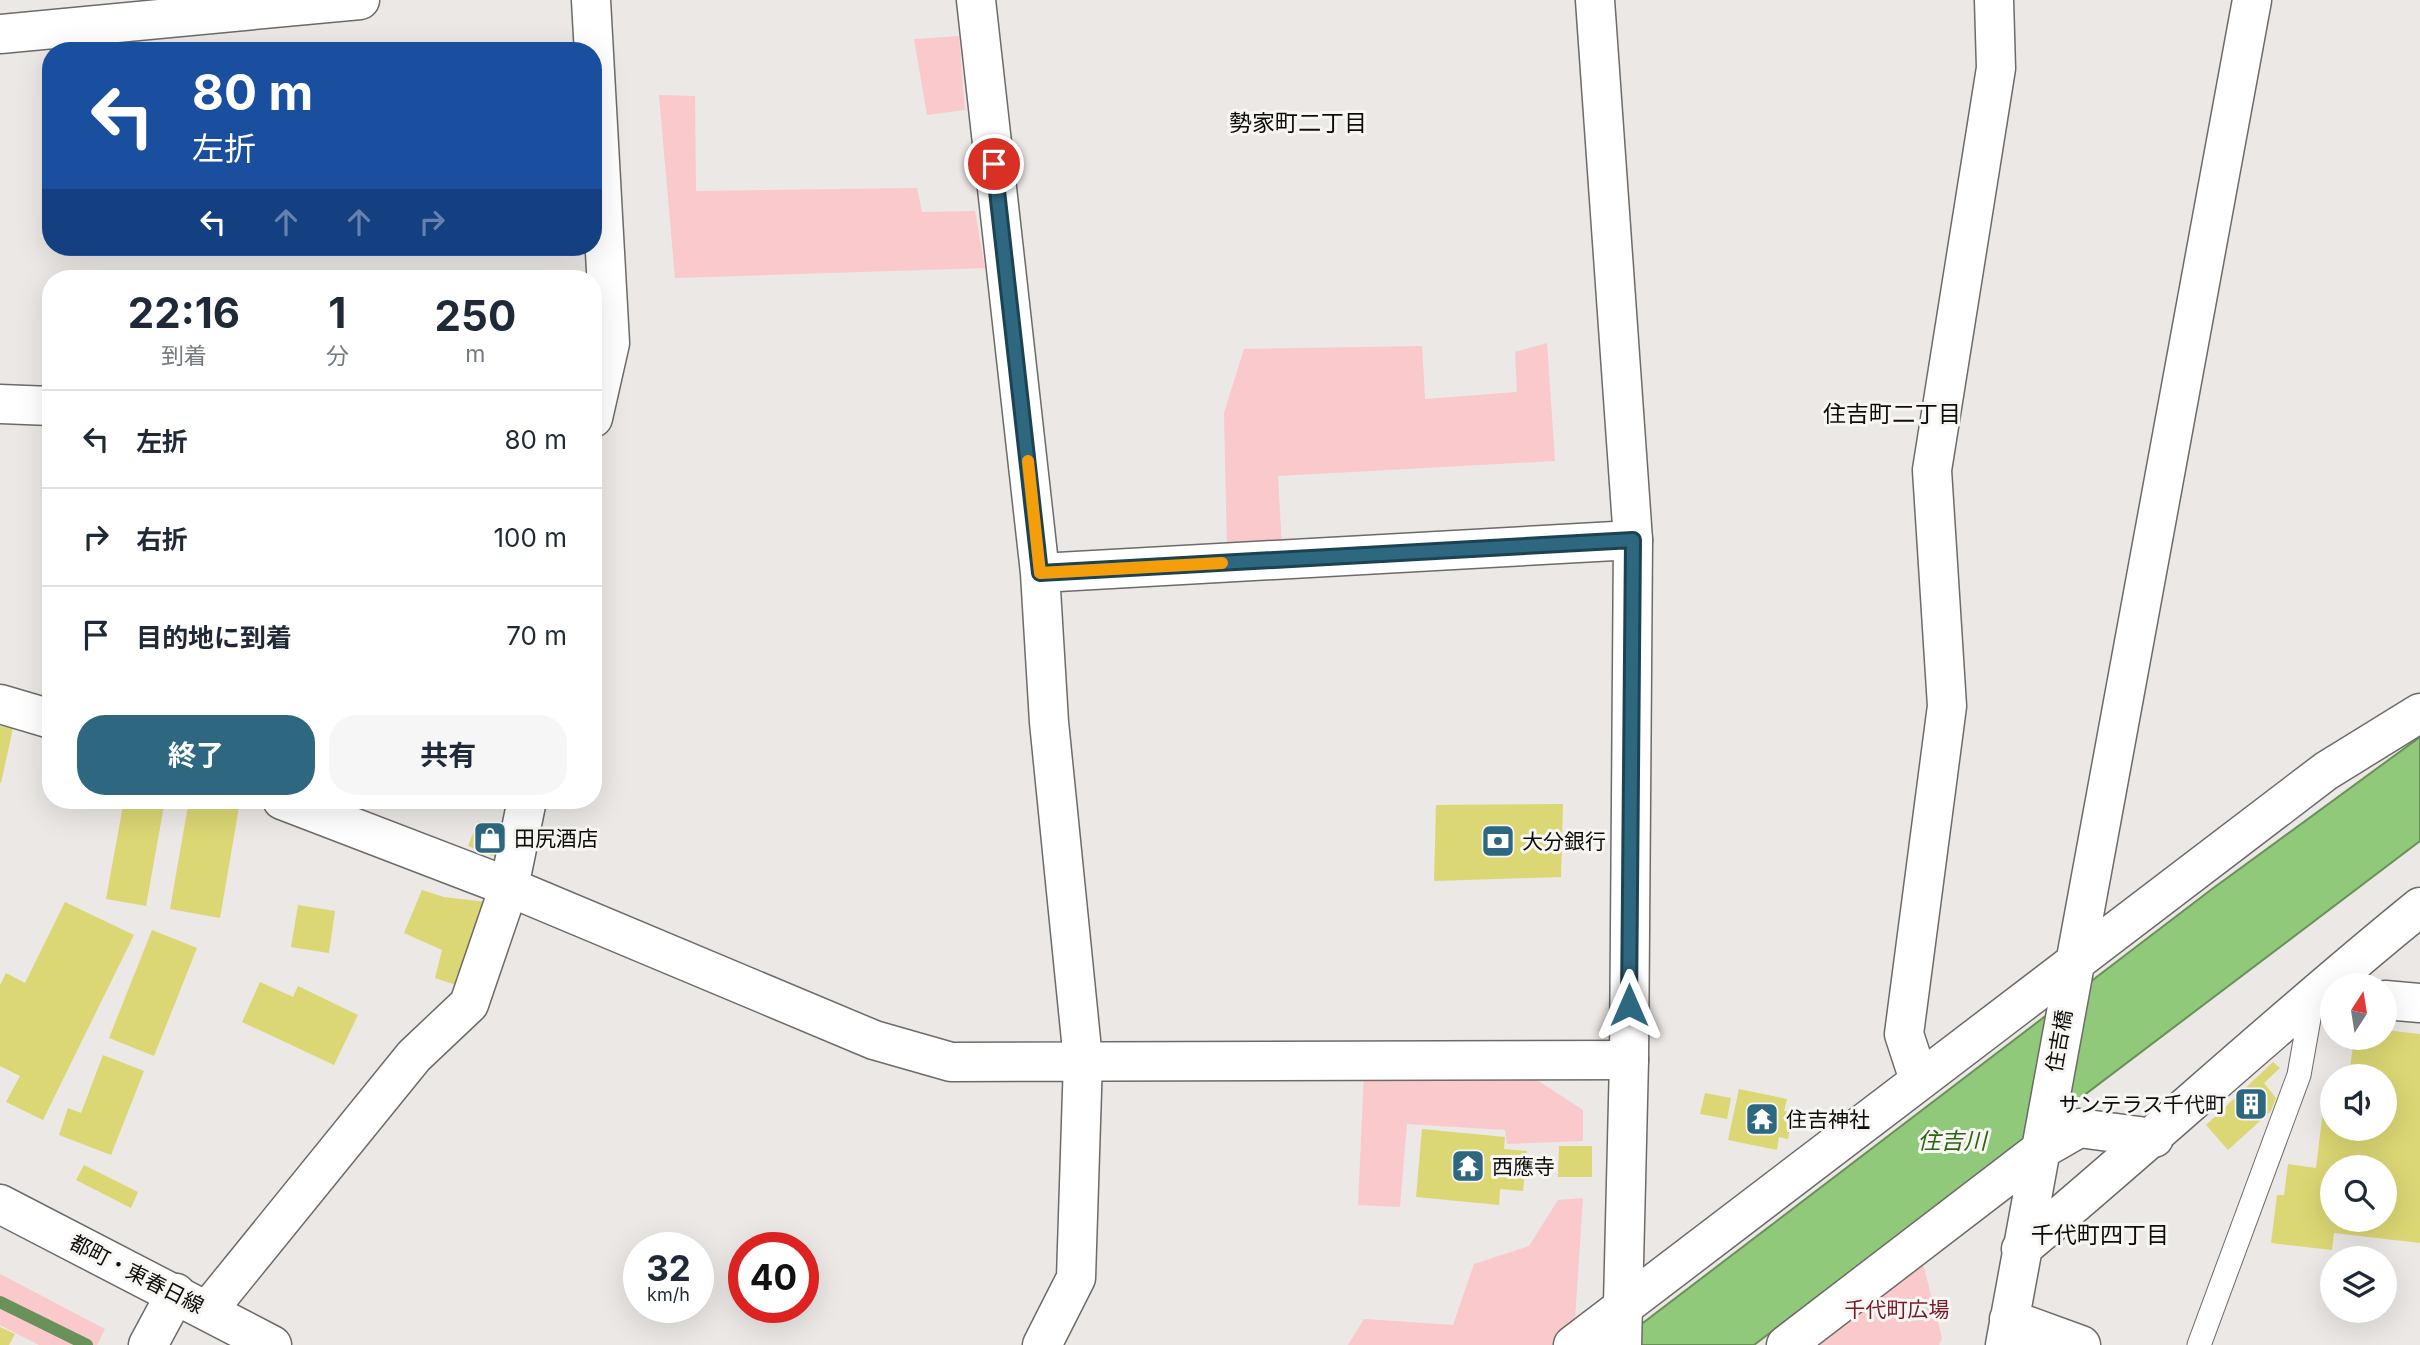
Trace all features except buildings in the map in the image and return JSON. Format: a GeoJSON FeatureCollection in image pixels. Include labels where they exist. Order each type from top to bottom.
{"type":"FeatureCollection","features":[{"type":"Feature","properties":{"kind":"street"},"geometry":{"type":"LineString","coordinates":[[0,34],[360,0]]}},
{"type":"Feature","properties":{"kind":"street"},"geometry":{"type":"LineString","coordinates":[[591,0],[592,42]]}},
{"type":"Feature","properties":{"kind":"street"},"geometry":{"type":"LineString","coordinates":[[976,0],[1040,573],[1049,722],[1083,1060],[1076,1278],[1042,1345]]}},
{"type":"Feature","properties":{"kind":"street"},"geometry":{"type":"LineString","coordinates":[[1595,0],[1633,540],[1624,1323]]}},
{"type":"Feature","properties":{"kind":"street"},"geometry":{"type":"LineString","coordinates":[[1919,1080],[1903,1034],[1947,706],[1932,470],[1996,68],[1994,0]]}},
{"type":"Feature","properties":{"kind":"street","name":"住吉橋"},"geometry":{"type":"LineString","coordinates":[[2007,1332],[2252,0]]}},
{"type":"Feature","properties":{"kind":"street"},"geometry":{"type":"LineString","coordinates":[[0,404],[42,406]]}},
{"type":"Feature","properties":{"kind":"street"},"geometry":{"type":"LineString","coordinates":[[1040,573],[1633,540]]}},
{"type":"Feature","properties":{"kind":"street"},"geometry":{"type":"LineString","coordinates":[[0,704],[42,716]]}},
{"type":"Feature","properties":{"kind":"street"},"geometry":{"type":"LineString","coordinates":[[1573,1345],[1624,1323],[1919,1080],[2072,975],[2326,771],[2420,713]]}},
{"type":"Feature","properties":{"kind":"street"},"geometry":{"type":"LineString","coordinates":[[305,809],[509,887],[874,1040],[951,1062],[1629,1059]]}},
{"type":"Feature","properties":{"kind":"street"},"geometry":{"type":"LineString","coordinates":[[148,1345],[192,1302],[414,1056],[469,1004],[509,887],[525,809]]}},
{"type":"Feature","properties":{"kind":"street"},"geometry":{"type":"LineString","coordinates":[[2346,973],[2420,907]]}},
{"type":"Feature","properties":{"kind":"street"},"geometry":{"type":"LineString","coordinates":[[2021,1249],[2320,997]]}},
{"type":"Feature","properties":{"kind":"street"},"geometry":{"type":"LineString","coordinates":[[2398,1001],[2420,1003]]}},
{"type":"Feature","properties":{"kind":"street"},"geometry":{"type":"LineString","coordinates":[[1786,1345],[2040,1145],[2079,1128],[2154,1138]]}},
{"type":"Feature","properties":{"kind":"street","name":"都町・東春日線"},"geometry":{"type":"LineString","coordinates":[[0,1203],[272,1345]]}},
{"type":"Feature","properties":{"kind":"street"},"geometry":{"type":"LineString","coordinates":[[2007,1332],[2081,1345]]}},
{"type":"Feature","properties":{"kind":"lane"},"geometry":{"type":"LineString","coordinates":[[2199,1345],[2299,1075],[2320,1004]]}},
{"type":"Feature","properties":{"kind":"green space"},"geometry":{"type":"Polygon","coordinates":[[[959,36],[965,110],[927,115],[914,39],[959,36]]]}},
{"type":"Feature","properties":{"kind":"green space"},"geometry":{"type":"Polygon","coordinates":[[[659,95],[695,96],[696,191],[917,188],[922,212],[975,211],[985,268],[675,278],[659,95]]]}},
{"type":"Feature","properties":{"kind":"green space"},"geometry":{"type":"Polygon","coordinates":[[[1547,343],[1555,461],[1278,476],[1282,547],[1227,551],[1224,413],[1244,349],[1422,346],[1425,399],[1517,392],[1515,352],[1547,343]]]}},
{"type":"Feature","properties":{"kind":"green space"},"geometry":{"type":"Polygon","coordinates":[[[1511,1063],[1583,1110],[1583,1141],[1507,1144],[1505,1130],[1407,1124],[1400,1207],[1358,1205],[1364,1073],[1511,1063]]]}},
{"type":"Feature","properties":{"kind":"green space"},"geometry":{"type":"Polygon","coordinates":[[[1583,1198],[1574,1334],[1559,1345],[1348,1345],[1364,1319],[1453,1325],[1474,1264],[1529,1246],[1558,1200],[1583,1198]]]}},
{"type":"Feature","properties":{"kind":"green space","name":"千代町広場"},"geometry":{"type":"Polygon","coordinates":[[[1919,1248],[1942,1338],[1939,1345],[1796,1345],[1919,1248]]]}},
{"type":"Feature","properties":{"kind":"green space"},"geometry":{"type":"Polygon","coordinates":[[[0,1274],[105,1329],[97,1345],[39,1345],[0,1325],[0,1274]]]}},
{"type":"Feature","properties":{"kind":"water","name":"住吉川"},"geometry":{"type":"Polygon","coordinates":[[[2420,737],[2420,841],[1754,1345],[1614,1345],[2212,889],[2420,737]]]}},
{"type":"Feature","properties":{"kind":"waterway"},"geometry":{"type":"LineString","coordinates":[[0,1302],[87,1345]]}},
{"type":"Feature","properties":{"kind":"slow traffic"},"geometry":{"type":"LineString","coordinates":[[1028,461],[1040,573],[1222,563]]}},
{"type":"Feature","properties":{"kind":"place","name":"田尻酒店"},"geometry":{"type":"Point","coordinates":[490,838]}},
{"type":"Feature","properties":{"kind":"place","name":"大分銀行"},"geometry":{"type":"Point","coordinates":[1498,841]}},
{"type":"Feature","properties":{"kind":"place","name":"サンテラス千代町"},"geometry":{"type":"Point","coordinates":[2251,1104]}},
{"type":"Feature","properties":{"kind":"place","name":"住吉神社"},"geometry":{"type":"Point","coordinates":[1762,1119]}},
{"type":"Feature","properties":{"kind":"place","name":"西應寺"},"geometry":{"type":"Point","coordinates":[1468,1166]}},
{"type":"Feature","properties":{"kind":"district","name":"勢家町二丁目"},"geometry":{"type":"Point","coordinates":[1298,123]}},
{"type":"Feature","properties":{"kind":"district","name":"住吉町二丁目"},"geometry":{"type":"Point","coordinates":[1892,414]}},
{"type":"Feature","properties":{"kind":"district","name":"千代町四丁目"},"geometry":{"type":"Point","coordinates":[2100,1235]}},
{"type":"Feature","properties":{"kind":"route"},"geometry":{"type":"LineString","coordinates":[[994,164],[1040,573],[1633,540],[1629,1005]]}}]}
